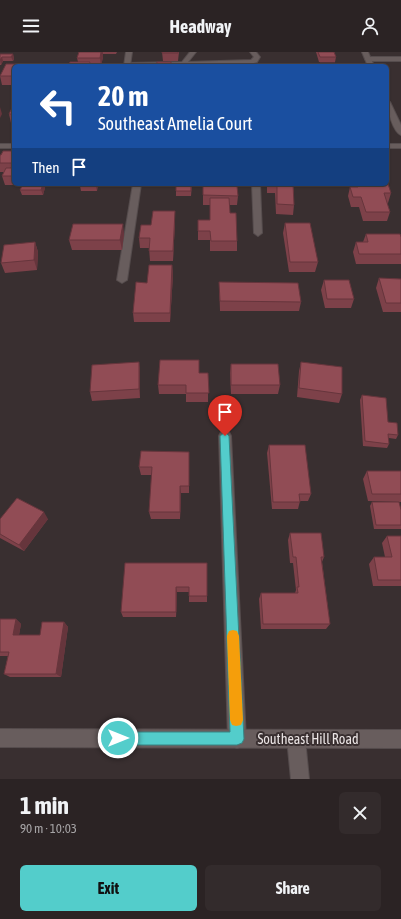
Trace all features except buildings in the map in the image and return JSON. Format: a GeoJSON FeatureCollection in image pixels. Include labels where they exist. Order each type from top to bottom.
{"type":"FeatureCollection","features":[{"type":"Feature","properties":{"kind":"street"},"geometry":{"type":"LineString","coordinates":[[127,64],[129,52]]}},
{"type":"Feature","properties":{"kind":"street"},"geometry":{"type":"LineString","coordinates":[[184,62],[193,52]]}},
{"type":"Feature","properties":{"kind":"street"},"geometry":{"type":"LineString","coordinates":[[175,64],[184,62],[251,62],[257,57],[253,52]]}},
{"type":"Feature","properties":{"kind":"street"},"geometry":{"type":"LineString","coordinates":[[365,52],[370,64]]}},
{"type":"Feature","properties":{"kind":"street"},"geometry":{"type":"LineString","coordinates":[[368,59],[401,59]]}},
{"type":"Feature","properties":{"kind":"street"},"geometry":{"type":"LineString","coordinates":[[389,106],[401,133]]}},
{"type":"Feature","properties":{"kind":"street"},"geometry":{"type":"LineString","coordinates":[[0,146],[12,146]]}},
{"type":"Feature","properties":{"kind":"street"},"geometry":{"type":"LineString","coordinates":[[389,146],[401,146]]}},
{"type":"Feature","properties":{"kind":"street"},"geometry":{"type":"LineString","coordinates":[[122,280],[137,186]]}},
{"type":"Feature","properties":{"kind":"street"},"geometry":{"type":"LineString","coordinates":[[256,186],[258,233]]}},
{"type":"Feature","properties":{"kind":"street"},"geometry":{"type":"LineString","coordinates":[[225,436],[237,739]]}},
{"type":"Feature","properties":{"kind":"street","name":"Southeast Hill Road"},"geometry":{"type":"LineString","coordinates":[[0,738],[401,740]]}},
{"type":"Feature","properties":{"kind":"street"},"geometry":{"type":"LineString","coordinates":[[296,740],[300,779]]}},
{"type":"Feature","properties":{"kind":"slow traffic"},"geometry":{"type":"LineString","coordinates":[[233,636],[236,720]]}},
{"type":"Feature","properties":{"kind":"route"},"geometry":{"type":"LineString","coordinates":[[118,738],[237,739],[225,436]]}}]}
